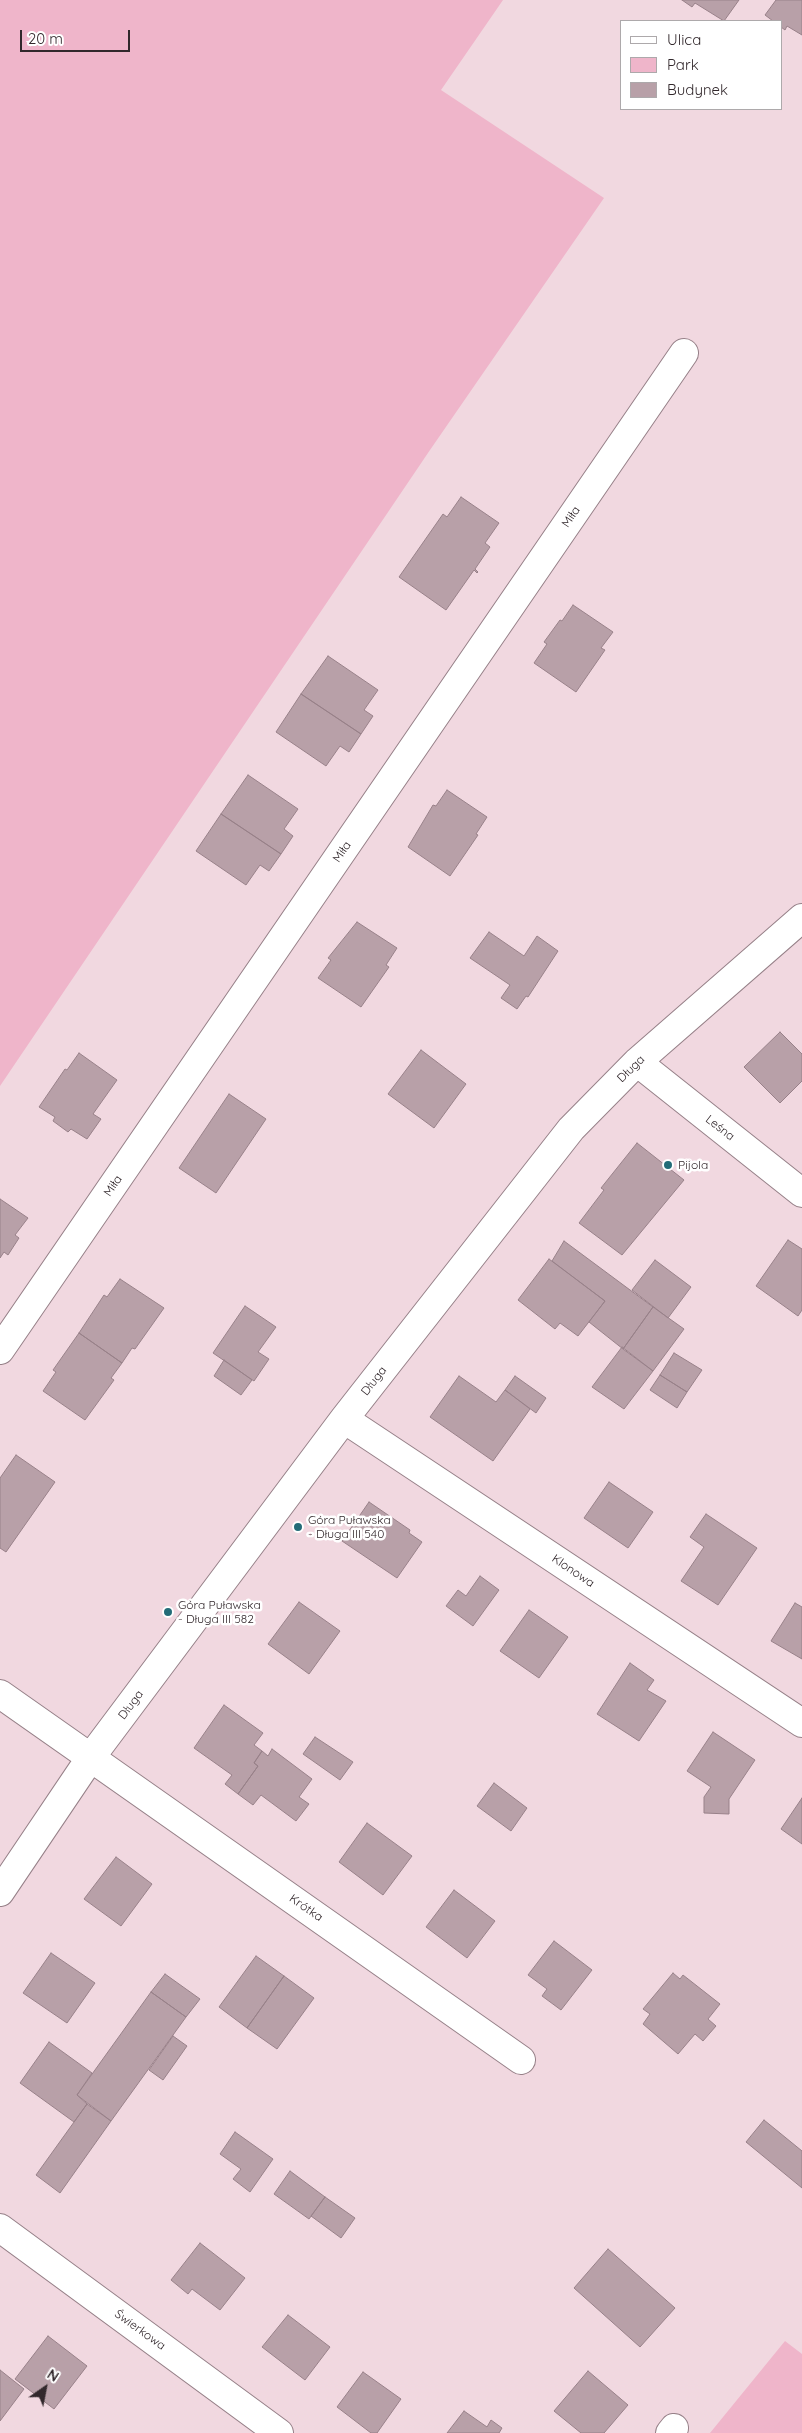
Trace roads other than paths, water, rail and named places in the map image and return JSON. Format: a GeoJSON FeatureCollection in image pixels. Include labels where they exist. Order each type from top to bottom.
{"type":"FeatureCollection","features":[{"type":"Feature","properties":{"kind":"street","name":"Miła"},"geometry":{"type":"LineString","coordinates":[[0,1350],[684,353]]}},
{"type":"Feature","properties":{"kind":"street","name":"Długa"},"geometry":{"type":"LineString","coordinates":[[0,1892],[91,1757],[344,1419],[571,1129],[637,1062],[802,918]]}},
{"type":"Feature","properties":{"kind":"street","name":"Leśna"},"geometry":{"type":"LineString","coordinates":[[637,1062],[802,1193]]}},
{"type":"Feature","properties":{"kind":"street","name":"Klonowa"},"geometry":{"type":"LineString","coordinates":[[344,1419],[802,1723]]}},
{"type":"Feature","properties":{"kind":"street","name":"Krótka"},"geometry":{"type":"LineString","coordinates":[[0,1694],[521,2060]]}},
{"type":"Feature","properties":{"kind":"street","name":"Świerkowa"},"geometry":{"type":"LineString","coordinates":[[0,2228],[279,2433]]}},
{"type":"Feature","properties":{"kind":"place","name":"Pijola"},"geometry":{"type":"Point","coordinates":[668,1165]}},
{"type":"Feature","properties":{"kind":"place","name":"Góra Puławska - Długa III 540"},"geometry":{"type":"Point","coordinates":[298,1527]}},
{"type":"Feature","properties":{"kind":"place","name":"Góra Puławska - Długa III 582"},"geometry":{"type":"Point","coordinates":[168,1612]}}]}
